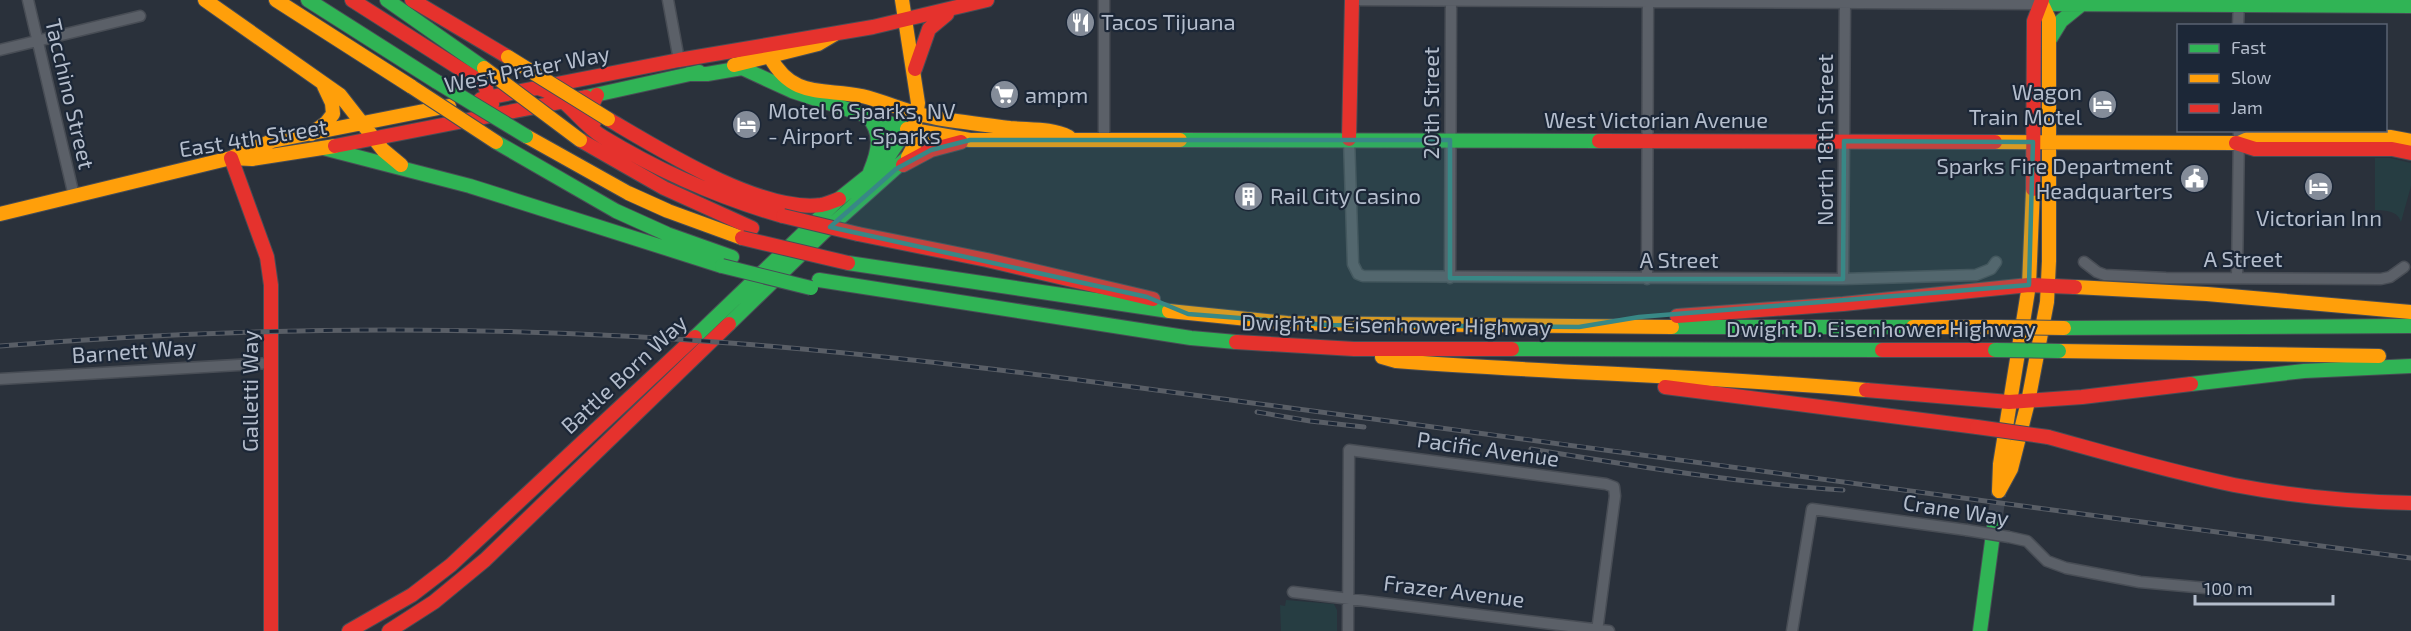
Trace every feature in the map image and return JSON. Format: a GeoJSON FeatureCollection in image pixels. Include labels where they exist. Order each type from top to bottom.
{"type":"FeatureCollection","features":[{"type":"Feature","properties":{"kind":"main road"},"geometry":{"type":"LineString","coordinates":[[204,0],[349,103],[385,153],[406,168]]}},
{"type":"Feature","properties":{"kind":"main road","name":"Dwight D. Eisenhower Highway"},"geometry":{"type":"LineString","coordinates":[[276,0],[496,142],[571,187],[727,262],[815,284],[916,296],[1191,338],[1262,345],[1354,349],[1995,350],[2411,356]]}},
{"type":"Feature","properties":{"kind":"main road","name":"Dwight D. Eisenhower Highway"},"geometry":{"type":"LineString","coordinates":[[308,0],[526,136],[628,193],[668,212],[747,233],[800,252],[848,263],[1188,314],[1328,325],[2064,328],[2411,326]]}},
{"type":"Feature","properties":{"kind":"main road"},"geometry":{"type":"LineString","coordinates":[[352,0],[477,79],[488,90],[491,97],[490,108],[479,118]]}},
{"type":"Feature","properties":{"kind":"main road"},"geometry":{"type":"LineString","coordinates":[[387,0],[484,68],[580,140],[641,178],[747,233]]}},
{"type":"Feature","properties":{"kind":"main road"},"geometry":{"type":"LineString","coordinates":[[412,0],[608,119],[684,162],[763,195],[804,206],[822,205],[839,199]]}},
{"type":"Feature","properties":{"kind":"main road"},"geometry":{"type":"LineString","coordinates":[[902,0],[918,103],[916,123]]}},
{"type":"Feature","properties":{"kind":"main road","name":"West Prater Way"},"geometry":{"type":"LineString","coordinates":[[231,158],[266,143],[679,60],[906,20],[987,0]]}},
{"type":"Feature","properties":{"kind":"main road"},"geometry":{"type":"LineString","coordinates":[[1349,139],[1352,0]]}},
{"type":"Feature","properties":{"kind":"main road"},"geometry":{"type":"LineString","coordinates":[[2042,2],[2411,6]]}},
{"type":"Feature","properties":{"kind":"main road"},"geometry":{"type":"LineString","coordinates":[[2042,2],[2048,14],[2050,39],[2049,286],[2028,402],[2011,469],[2000,491],[2000,464],[2029,285],[2033,202],[2034,21],[2042,2]]}},
{"type":"Feature","properties":{"kind":"main road"},"geometry":{"type":"LineString","coordinates":[[2050,39],[2063,18],[2082,4]]}},
{"type":"Feature","properties":{"kind":"main road"},"geometry":{"type":"LineString","coordinates":[[914,72],[929,29],[954,9]]}},
{"type":"Feature","properties":{"kind":"main road","name":"West Prater Way"},"geometry":{"type":"LineString","coordinates":[[479,118],[770,57],[818,44],[835,34]]}},
{"type":"Feature","properties":{"kind":"main road"},"geometry":{"type":"LineString","coordinates":[[736,50],[770,57]]}},
{"type":"Feature","properties":{"kind":"main road","name":"West Victorian Avenue"},"geometry":{"type":"LineString","coordinates":[[770,57],[778,72],[789,82],[823,93],[860,96],[916,123],[970,140],[2048,142],[2255,136],[2390,137],[2411,141]]}},
{"type":"Feature","properties":{"kind":"main road","name":"West Victorian Avenue"},"geometry":{"type":"LineString","coordinates":[[689,74],[708,74],[742,68],[792,91],[867,115],[916,123],[1057,131],[1072,139]]}},
{"type":"Feature","properties":{"kind":"main road"},"geometry":{"type":"LineString","coordinates":[[311,134],[328,121],[334,111],[333,100],[323,85]]}},
{"type":"Feature","properties":{"kind":"main road"},"geometry":{"type":"LineString","coordinates":[[538,88],[551,90],[567,101],[583,122],[600,135],[697,186],[736,201],[783,216],[858,234],[987,260],[1147,297],[1188,314]]}},
{"type":"Feature","properties":{"kind":"main road"},"geometry":{"type":"LineString","coordinates":[[597,94],[591,107],[593,120],[617,144]]}},
{"type":"Feature","properties":{"kind":"main road"},"geometry":{"type":"LineString","coordinates":[[867,115],[875,124],[879,141],[870,174]]}},
{"type":"Feature","properties":{"kind":"main road","name":"East 4th Street"},"geometry":{"type":"LineString","coordinates":[[0,214],[231,158],[252,159],[323,148],[479,118]]}},
{"type":"Feature","properties":{"kind":"main road","name":"Battle Born Way"},"geometry":{"type":"LineString","coordinates":[[389,631],[434,602],[484,560],[824,232],[896,169],[908,157],[917,140],[916,123]]}},
{"type":"Feature","properties":{"kind":"main road","name":"Battle Born Way"},"geometry":{"type":"LineString","coordinates":[[349,631],[412,595],[456,560],[671,360],[839,199],[884,163],[902,136],[916,123]]}},
{"type":"Feature","properties":{"kind":"main road","name":"West Victorian Avenue"},"geometry":{"type":"LineString","coordinates":[[2239,136],[2255,148],[2392,149],[2411,153]]}},
{"type":"Feature","properties":{"kind":"main road"},"geometry":{"type":"LineString","coordinates":[[896,169],[931,150],[970,140]]}},
{"type":"Feature","properties":{"kind":"main road"},"geometry":{"type":"LineString","coordinates":[[323,148],[406,168],[727,262]]}},
{"type":"Feature","properties":{"kind":"main road","name":"Galletti Way"},"geometry":{"type":"LineString","coordinates":[[231,158],[267,257],[271,285],[271,631]]}},
{"type":"Feature","properties":{"kind":"main road"},"geometry":{"type":"LineString","coordinates":[[1579,327],[1639,317],[1756,311],[2029,285],[2207,294],[2411,312]]}},
{"type":"Feature","properties":{"kind":"main road"},"geometry":{"type":"LineString","coordinates":[[1354,349],[1396,361],[1593,374],[1752,380],[2009,402],[2028,402],[2304,371],[2411,366]]}},
{"type":"Feature","properties":{"kind":"main road"},"geometry":{"type":"LineString","coordinates":[[1593,374],[1616,383],[1713,392],[2048,437],[2185,474],[2236,485],[2366,502],[2411,503]]}},
{"type":"Feature","properties":{"kind":"main road"},"geometry":{"type":"LineString","coordinates":[[1980,631],[1995,519]]}},
{"type":"Feature","properties":{"kind":"street","name":"Tacchino Street"},"geometry":{"type":"LineString","coordinates":[[28,0],[74,196]]}},
{"type":"Feature","properties":{"kind":"street"},"geometry":{"type":"LineString","coordinates":[[668,0],[679,60]]}},
{"type":"Feature","properties":{"kind":"street"},"geometry":{"type":"LineString","coordinates":[[1104,0],[1104,139]]}},
{"type":"Feature","properties":{"kind":"street"},"geometry":{"type":"LineString","coordinates":[[1352,0],[2042,2]]}},
{"type":"Feature","properties":{"kind":"street","name":"20th Street"},"geometry":{"type":"LineString","coordinates":[[1450,278],[1451,1]]}},
{"type":"Feature","properties":{"kind":"street"},"geometry":{"type":"LineString","coordinates":[[1647,279],[1648,1]]}},
{"type":"Feature","properties":{"kind":"street","name":"North 18th Street"},"geometry":{"type":"LineString","coordinates":[[1843,279],[1845,2]]}},
{"type":"Feature","properties":{"kind":"street"},"geometry":{"type":"LineString","coordinates":[[2238,24],[2239,3]]}},
{"type":"Feature","properties":{"kind":"street"},"geometry":{"type":"LineString","coordinates":[[0,50],[140,16]]}},
{"type":"Feature","properties":{"kind":"street"},"geometry":{"type":"LineString","coordinates":[[2237,278],[2239,136]]}},
{"type":"Feature","properties":{"kind":"street","name":"A Street"},"geometry":{"type":"LineString","coordinates":[[1349,139],[1353,264],[1358,274],[1372,278],[1843,279],[1976,275],[1990,269],[1996,262]]}},
{"type":"Feature","properties":{"kind":"street","name":"A Street"},"geometry":{"type":"LineString","coordinates":[[2084,261],[2097,272],[2105,275],[2237,278],[2381,279],[2390,277],[2404,267]]}},
{"type":"Feature","properties":{"kind":"street","name":"Barnett Way"},"geometry":{"type":"LineString","coordinates":[[0,379],[271,363]]}},
{"type":"Feature","properties":{"kind":"street","name":"Pacific Avenue"},"geometry":{"type":"LineString","coordinates":[[1348,597],[1349,450],[1606,484],[1614,487],[1615,496],[1597,630]]}},
{"type":"Feature","properties":{"kind":"street","name":"Crane Way"},"geometry":{"type":"LineString","coordinates":[[1792,631],[1812,508],[2027,541],[2047,561],[2066,568],[2140,582],[2228,590]]}},
{"type":"Feature","properties":{"kind":"street","name":"Frazer Avenue"},"geometry":{"type":"LineString","coordinates":[[1293,592],[1610,631]]}},
{"type":"Feature","properties":{"kind":"street"},"geometry":{"type":"LineString","coordinates":[[1348,597],[1348,631]]}},
{"type":"Feature","properties":{"kind":"highlighted area"},"geometry":{"type":"Polygon","coordinates":[[[970,140],[1450,140],[1450,278],[1647,279],[1843,279],[1844,141],[2033,142],[2029,285],[1639,317],[1579,327],[1328,325],[1188,314],[1147,297],[830,227],[896,169],[931,150],[970,140]]]}},
{"type":"Feature","properties":{"kind":"green space"},"geometry":{"type":"Polygon","coordinates":[[[2375,158],[2390,158],[2411,163],[2411,186],[2401,222],[2394,213],[2375,210],[2375,158]]]}},
{"type":"Feature","properties":{"kind":"green space"},"geometry":{"type":"Polygon","coordinates":[[[1286,600],[1334,604],[1337,610],[1337,631],[1281,631],[1280,605],[1285,606],[1286,600]]]}},
{"type":"Feature","properties":{"kind":"tunnel"},"geometry":{"type":"LineString","coordinates":[[1995,519],[1999,491]]}},
{"type":"Feature","properties":{"kind":"railway"},"geometry":{"type":"LineString","coordinates":[[0,346],[186,334],[372,330],[557,333],[825,351],[1152,389],[2411,558]]}},
{"type":"Feature","properties":{"kind":"railway"},"geometry":{"type":"LineString","coordinates":[[1257,412],[1364,427]]}},
{"type":"Feature","properties":{"kind":"railway"},"geometry":{"type":"LineString","coordinates":[[1531,449],[1647,468],[1843,490]]}},
{"type":"Feature","properties":{"kind":"traffic: fast"},"geometry":{"type":"LineString","coordinates":[[308,0],[437,82]]}},
{"type":"Feature","properties":{"kind":"traffic: fast"},"geometry":{"type":"LineString","coordinates":[[387,0],[484,68]]}},
{"type":"Feature","properties":{"kind":"traffic: fast"},"geometry":{"type":"LineString","coordinates":[[2042,4],[2411,6]]}},
{"type":"Feature","properties":{"kind":"traffic: fast"},"geometry":{"type":"LineString","coordinates":[[2050,39],[2061,21],[2082,4]]}},
{"type":"Feature","properties":{"kind":"traffic: fast"},"geometry":{"type":"LineString","coordinates":[[689,74],[707,74],[742,68],[792,91],[907,129]]}},
{"type":"Feature","properties":{"kind":"traffic: fast"},"geometry":{"type":"LineString","coordinates":[[586,97],[699,72]]}},
{"type":"Feature","properties":{"kind":"traffic: fast"},"geometry":{"type":"LineString","coordinates":[[437,82],[526,136]]}},
{"type":"Feature","properties":{"kind":"traffic: fast"},"geometry":{"type":"LineString","coordinates":[[867,115],[875,129],[878,142],[870,172]]}},
{"type":"Feature","properties":{"kind":"traffic: fast"},"geometry":{"type":"LineString","coordinates":[[695,337],[839,199],[884,163],[902,136],[914,131]]}},
{"type":"Feature","properties":{"kind":"traffic: fast"},"geometry":{"type":"LineString","coordinates":[[1180,140],[1599,141]]}},
{"type":"Feature","properties":{"kind":"traffic: fast"},"geometry":{"type":"LineString","coordinates":[[496,142],[616,211],[667,234],[732,257]]}},
{"type":"Feature","properties":{"kind":"traffic: fast"},"geometry":{"type":"LineString","coordinates":[[323,148],[470,186],[722,266]]}},
{"type":"Feature","properties":{"kind":"traffic: fast"},"geometry":{"type":"LineString","coordinates":[[729,324],[824,232],[908,157]]}},
{"type":"Feature","properties":{"kind":"traffic: fast"},"geometry":{"type":"LineString","coordinates":[[848,263],[1169,311]]}},
{"type":"Feature","properties":{"kind":"traffic: fast"},"geometry":{"type":"LineString","coordinates":[[722,266],[811,288]]}},
{"type":"Feature","properties":{"kind":"traffic: fast"},"geometry":{"type":"LineString","coordinates":[[819,280],[1191,338],[1236,342]]}},
{"type":"Feature","properties":{"kind":"traffic: fast"},"geometry":{"type":"LineString","coordinates":[[2064,328],[2411,326]]}},
{"type":"Feature","properties":{"kind":"traffic: fast"},"geometry":{"type":"LineString","coordinates":[[1672,327],[1913,327]]}},
{"type":"Feature","properties":{"kind":"traffic: fast"},"geometry":{"type":"LineString","coordinates":[[1512,349],[1882,350]]}},
{"type":"Feature","properties":{"kind":"traffic: fast"},"geometry":{"type":"LineString","coordinates":[[1995,350],[2059,351]]}},
{"type":"Feature","properties":{"kind":"traffic: fast"},"geometry":{"type":"LineString","coordinates":[[2191,384],[2304,371],[2411,366]]}},
{"type":"Feature","properties":{"kind":"traffic: fast"},"geometry":{"type":"LineString","coordinates":[[1980,631],[1995,519]]}},
{"type":"Feature","properties":{"kind":"traffic: slow"},"geometry":{"type":"LineString","coordinates":[[205,0],[340,95],[383,150],[401,165]]}},
{"type":"Feature","properties":{"kind":"traffic: slow"},"geometry":{"type":"LineString","coordinates":[[276,0],[412,87]]}},
{"type":"Feature","properties":{"kind":"traffic: slow"},"geometry":{"type":"LineString","coordinates":[[902,0],[918,103],[914,131],[917,140],[908,157]]}},
{"type":"Feature","properties":{"kind":"traffic: slow"},"geometry":{"type":"LineString","coordinates":[[1999,491],[2011,469],[2028,402],[2047,302],[2049,19],[2042,4]]}},
{"type":"Feature","properties":{"kind":"traffic: slow"},"geometry":{"type":"LineString","coordinates":[[734,65],[818,44],[835,34]]}},
{"type":"Feature","properties":{"kind":"traffic: slow"},"geometry":{"type":"LineString","coordinates":[[762,56],[770,57],[789,80],[810,89],[862,96],[937,118],[1048,131],[1069,137]]}},
{"type":"Feature","properties":{"kind":"traffic: slow"},"geometry":{"type":"LineString","coordinates":[[508,57],[608,119]]}},
{"type":"Feature","properties":{"kind":"traffic: slow"},"geometry":{"type":"LineString","coordinates":[[484,68],[580,140]]}},
{"type":"Feature","properties":{"kind":"traffic: slow"},"geometry":{"type":"LineString","coordinates":[[311,134],[326,123],[333,114],[332,103],[324,86]]}},
{"type":"Feature","properties":{"kind":"traffic: slow"},"geometry":{"type":"LineString","coordinates":[[412,87],[496,142]]}},
{"type":"Feature","properties":{"kind":"traffic: slow"},"geometry":{"type":"LineString","coordinates":[[233,157],[272,141],[449,106]]}},
{"type":"Feature","properties":{"kind":"traffic: slow"},"geometry":{"type":"LineString","coordinates":[[907,129],[970,140],[1180,140]]}},
{"type":"Feature","properties":{"kind":"traffic: slow"},"geometry":{"type":"LineString","coordinates":[[526,136],[628,193],[668,211],[742,238]]}},
{"type":"Feature","properties":{"kind":"traffic: slow"},"geometry":{"type":"LineString","coordinates":[[2239,143],[2255,136],[2390,137],[2411,141]]}},
{"type":"Feature","properties":{"kind":"traffic: slow"},"geometry":{"type":"LineString","coordinates":[[1995,142],[2236,143]]}},
{"type":"Feature","properties":{"kind":"traffic: slow"},"geometry":{"type":"LineString","coordinates":[[0,214],[231,158],[252,159],[335,146]]}},
{"type":"Feature","properties":{"kind":"traffic: slow"},"geometry":{"type":"LineString","coordinates":[[1999,491],[2000,464],[2029,285],[2033,189]]}},
{"type":"Feature","properties":{"kind":"traffic: slow"},"geometry":{"type":"LineString","coordinates":[[2075,287],[2207,294],[2411,312]]}},
{"type":"Feature","properties":{"kind":"traffic: slow"},"geometry":{"type":"LineString","coordinates":[[1169,311],[1287,323],[1672,327]]}},
{"type":"Feature","properties":{"kind":"traffic: slow"},"geometry":{"type":"LineString","coordinates":[[1913,327],[1999,327]]}},
{"type":"Feature","properties":{"kind":"traffic: slow"},"geometry":{"type":"LineString","coordinates":[[1999,327],[2064,328]]}},
{"type":"Feature","properties":{"kind":"traffic: slow"},"geometry":{"type":"LineString","coordinates":[[2059,351],[2379,356]]}},
{"type":"Feature","properties":{"kind":"traffic: slow"},"geometry":{"type":"LineString","coordinates":[[1382,357],[1396,361],[1866,390]]}},
{"type":"Feature","properties":{"kind":"traffic: jam"},"geometry":{"type":"LineString","coordinates":[[352,0],[484,84],[492,104],[479,118]]}},
{"type":"Feature","properties":{"kind":"traffic: jam"},"geometry":{"type":"LineString","coordinates":[[412,0],[508,57]]}},
{"type":"Feature","properties":{"kind":"traffic: jam"},"geometry":{"type":"LineString","coordinates":[[481,99],[679,60],[873,27],[987,0]]}},
{"type":"Feature","properties":{"kind":"traffic: jam"},"geometry":{"type":"LineString","coordinates":[[1349,139],[1352,0]]}},
{"type":"Feature","properties":{"kind":"traffic: jam"},"geometry":{"type":"LineString","coordinates":[[2033,189],[2034,21],[2042,0]]}},
{"type":"Feature","properties":{"kind":"traffic: jam"},"geometry":{"type":"LineString","coordinates":[[915,69],[929,29],[947,14]]}},
{"type":"Feature","properties":{"kind":"traffic: jam"},"geometry":{"type":"LineString","coordinates":[[538,88],[558,97],[594,131],[646,161],[713,192],[783,216]]}},
{"type":"Feature","properties":{"kind":"traffic: jam"},"geometry":{"type":"LineString","coordinates":[[594,122],[591,107],[597,95]]}},
{"type":"Feature","properties":{"kind":"traffic: jam"},"geometry":{"type":"LineString","coordinates":[[335,146],[586,97]]}},
{"type":"Feature","properties":{"kind":"traffic: jam"},"geometry":{"type":"LineString","coordinates":[[608,119],[682,162],[741,189],[797,205],[821,205],[839,199]]}},
{"type":"Feature","properties":{"kind":"traffic: jam"},"geometry":{"type":"LineString","coordinates":[[580,140],[664,188],[752,228]]}},
{"type":"Feature","properties":{"kind":"traffic: jam"},"geometry":{"type":"LineString","coordinates":[[1599,141],[1995,142]]}},
{"type":"Feature","properties":{"kind":"traffic: jam"},"geometry":{"type":"LineString","coordinates":[[903,165],[931,150],[961,142]]}},
{"type":"Feature","properties":{"kind":"traffic: jam"},"geometry":{"type":"LineString","coordinates":[[2236,143],[2255,149],[2392,149],[2411,153]]}},
{"type":"Feature","properties":{"kind":"traffic: jam"},"geometry":{"type":"LineString","coordinates":[[231,158],[267,257],[271,285],[271,631]]}},
{"type":"Feature","properties":{"kind":"traffic: jam"},"geometry":{"type":"LineString","coordinates":[[783,216],[858,234]]}},
{"type":"Feature","properties":{"kind":"traffic: jam"},"geometry":{"type":"LineString","coordinates":[[858,234],[987,260],[1153,299]]}},
{"type":"Feature","properties":{"kind":"traffic: jam"},"geometry":{"type":"LineString","coordinates":[[742,238],[848,263]]}},
{"type":"Feature","properties":{"kind":"traffic: jam"},"geometry":{"type":"LineString","coordinates":[[1677,316],[1843,304],[2029,285],[2075,287]]}},
{"type":"Feature","properties":{"kind":"traffic: jam"},"geometry":{"type":"LineString","coordinates":[[389,631],[434,602],[485,560],[729,324]]}},
{"type":"Feature","properties":{"kind":"traffic: jam"},"geometry":{"type":"LineString","coordinates":[[349,631],[412,595],[451,565],[695,337]]}},
{"type":"Feature","properties":{"kind":"traffic: jam"},"geometry":{"type":"LineString","coordinates":[[1236,342],[1354,349],[1512,349]]}},
{"type":"Feature","properties":{"kind":"traffic: jam"},"geometry":{"type":"LineString","coordinates":[[1882,350],[1995,350]]}},
{"type":"Feature","properties":{"kind":"traffic: jam"},"geometry":{"type":"LineString","coordinates":[[1866,390],[2009,402],[2082,397],[2191,384]]}},
{"type":"Feature","properties":{"kind":"traffic: jam"},"geometry":{"type":"LineString","coordinates":[[1665,387],[1977,427]]}},
{"type":"Feature","properties":{"kind":"traffic: jam"},"geometry":{"type":"LineString","coordinates":[[1977,427],[2048,437]]}},
{"type":"Feature","properties":{"kind":"traffic: jam"},"geometry":{"type":"LineString","coordinates":[[2048,437],[2164,469],[2234,485],[2322,498],[2411,503]]}},
{"type":"Feature","properties":{"kind":"place","name":"Tacos Tijuana"},"geometry":{"type":"Point","coordinates":[1080,22]}},
{"type":"Feature","properties":{"kind":"place","name":"ampm"},"geometry":{"type":"Point","coordinates":[1004,95]}},
{"type":"Feature","properties":{"kind":"place","name":"Wagon Train Motel"},"geometry":{"type":"Point","coordinates":[2103,105]}},
{"type":"Feature","properties":{"kind":"place","name":"Motel 6 Sparks, NV - Airport - Sparks"},"geometry":{"type":"Point","coordinates":[747,124]}},
{"type":"Feature","properties":{"kind":"place","name":"Sparks Fire Department Headquarters"},"geometry":{"type":"Point","coordinates":[2194,179]}},
{"type":"Feature","properties":{"kind":"place","name":"Victorian Inn"},"geometry":{"type":"Point","coordinates":[2319,186]}},
{"type":"Feature","properties":{"kind":"place","name":"Rail City Casino"},"geometry":{"type":"Point","coordinates":[1249,196]}}]}
